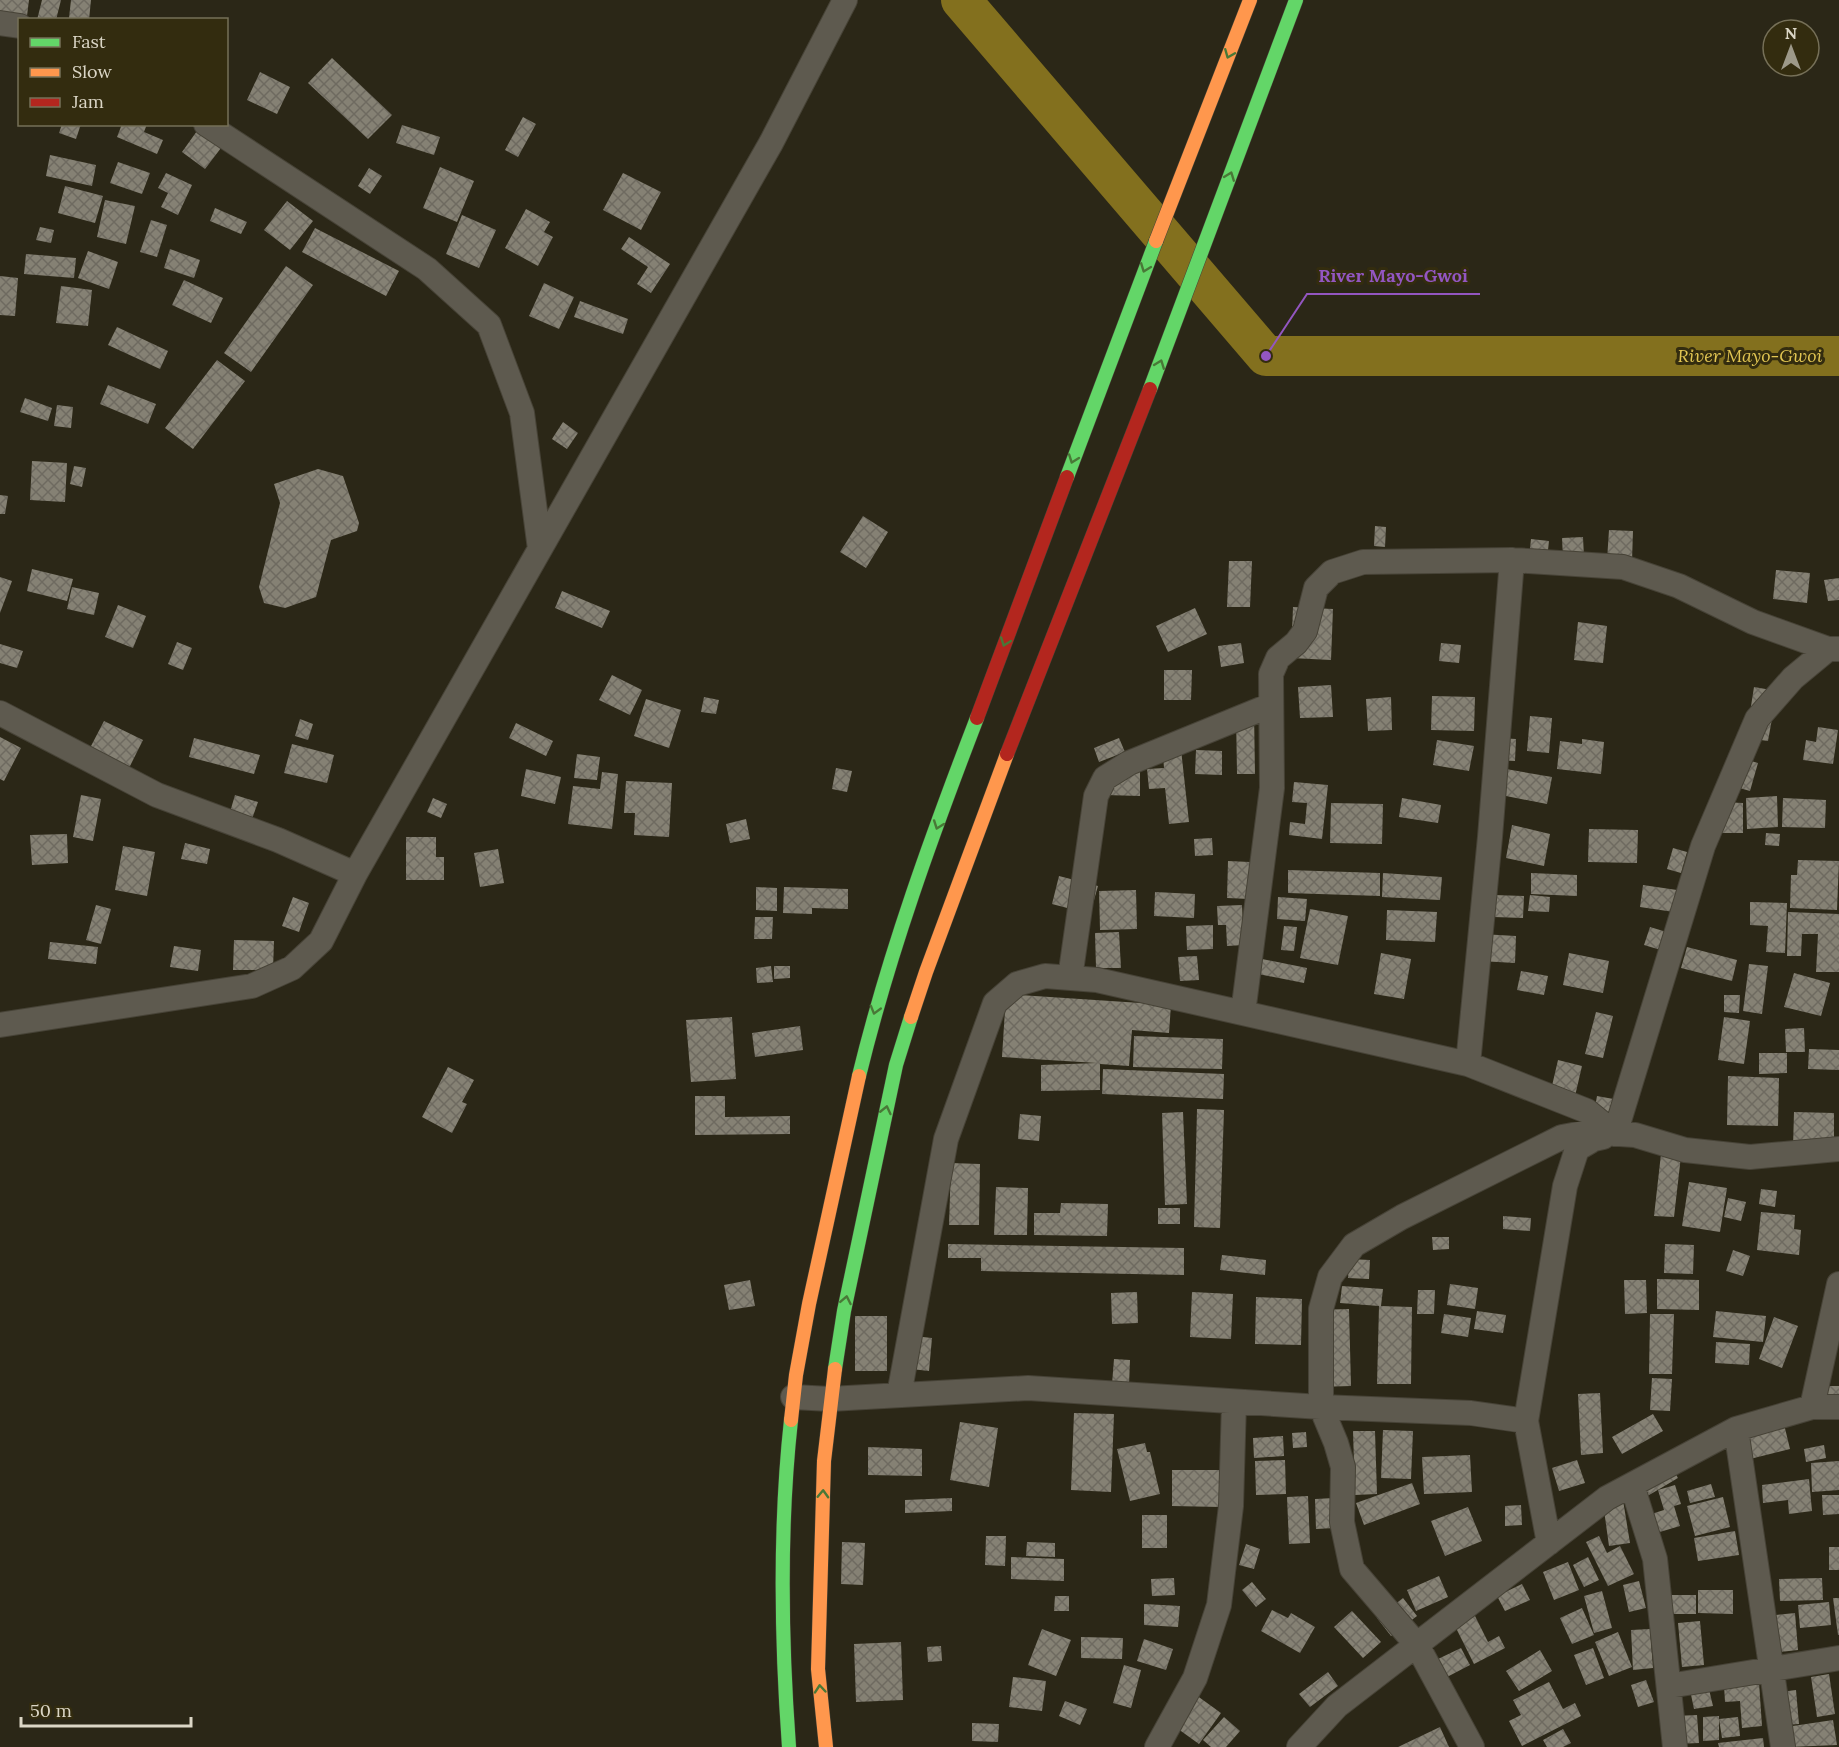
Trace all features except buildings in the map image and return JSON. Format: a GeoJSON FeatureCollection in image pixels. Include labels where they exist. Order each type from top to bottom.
{"type":"FeatureCollection","features":[{"type":"Feature","properties":{"kind":"street"},"geometry":{"type":"LineString","coordinates":[[0,1025],[252,986],[292,968],[321,941],[355,874],[771,143],[845,0]]}},
{"type":"Feature","properties":{"kind":"street"},"geometry":{"type":"LineString","coordinates":[[789,1747],[784,1692],[783,1567],[793,1397],[847,1120],[874,1013],[904,915],[1093,404],[1250,0]]}},
{"type":"Feature","properties":{"kind":"street"},"geometry":{"type":"LineString","coordinates":[[826,1747],[818,1669],[824,1472],[830,1399],[844,1311],[896,1065],[926,972],[996,782],[1139,419],[1296,0]]}},
{"type":"Feature","properties":{"kind":"street"},"geometry":{"type":"LineString","coordinates":[[0,23],[18,27]]}},
{"type":"Feature","properties":{"kind":"street"},"geometry":{"type":"LineString","coordinates":[[209,126],[427,269],[489,325],[522,413],[540,549]]}},
{"type":"Feature","properties":{"kind":"street"},"geometry":{"type":"LineString","coordinates":[[1468,1064],[1490,837],[1512,560]]}},
{"type":"Feature","properties":{"kind":"street"},"geometry":{"type":"LineString","coordinates":[[1243,1013],[1272,788],[1271,674],[1278,658],[1305,632],[1316,588],[1332,572],[1363,562],[1512,560],[1623,567],[1680,586],[1753,622],[1833,649]]}},
{"type":"Feature","properties":{"kind":"street"},"geometry":{"type":"LineString","coordinates":[[1615,1134],[1703,846],[1757,719],[1792,678],[1833,649]]}},
{"type":"Feature","properties":{"kind":"street"},"geometry":{"type":"LineString","coordinates":[[1070,978],[1096,796],[1105,778],[1129,763],[1271,705]]}},
{"type":"Feature","properties":{"kind":"street"},"geometry":{"type":"LineString","coordinates":[[0,713],[157,795],[278,840],[355,874]]}},
{"type":"Feature","properties":{"kind":"street"},"geometry":{"type":"LineString","coordinates":[[899,1395],[946,1139],[995,1003],[1017,984],[1045,976],[1097,980],[1468,1064],[1587,1111],[1615,1134]]}},
{"type":"Feature","properties":{"kind":"street"},"geometry":{"type":"LineString","coordinates":[[1472,1747],[1417,1645],[1352,1569],[1342,1522],[1343,1467],[1321,1407],[1321,1309],[1330,1277],[1354,1245],[1402,1217],[1562,1137],[1589,1132],[1635,1135],[1685,1150],[1750,1157],[1839,1149]]}},
{"type":"Feature","properties":{"kind":"street"},"geometry":{"type":"LineString","coordinates":[[1549,1543],[1526,1421],[1565,1186],[1577,1149],[1594,1139],[1615,1134]]}},
{"type":"Feature","properties":{"kind":"street"},"geometry":{"type":"LineString","coordinates":[[1812,1407],[1839,1284]]}},
{"type":"Feature","properties":{"kind":"street"},"geometry":{"type":"LineString","coordinates":[[793,1397],[830,1399],[1028,1388],[1321,1407],[1471,1413],[1526,1421]]}},
{"type":"Feature","properties":{"kind":"street"},"geometry":{"type":"LineString","coordinates":[[1157,1747],[1195,1678],[1219,1605],[1231,1506],[1234,1402]]}},
{"type":"Feature","properties":{"kind":"street"},"geometry":{"type":"LineString","coordinates":[[1299,1747],[1337,1706],[1608,1498],[1736,1429],[1812,1407],[1839,1407]]}},
{"type":"Feature","properties":{"kind":"street"},"geometry":{"type":"LineString","coordinates":[[1736,1429],[1783,1747]]}},
{"type":"Feature","properties":{"kind":"street"},"geometry":{"type":"LineString","coordinates":[[1632,1485],[1655,1559],[1675,1747]]}},
{"type":"Feature","properties":{"kind":"street"},"geometry":{"type":"LineString","coordinates":[[1669,1686],[1839,1658]]}},
{"type":"Feature","properties":{"kind":"waterway","name":"River Mayo-Gwoi"},"geometry":{"type":"LineString","coordinates":[[961,0],[1266,356],[1839,356]]}},
{"type":"Feature","properties":{"kind":"traffic: fast"},"geometry":{"type":"LineString","coordinates":[[1150,389],[1296,0]]}},
{"type":"Feature","properties":{"kind":"traffic: fast"},"geometry":{"type":"LineString","coordinates":[[1067,477],[1156,241]]}},
{"type":"Feature","properties":{"kind":"traffic: fast"},"geometry":{"type":"LineString","coordinates":[[859,1076],[912,895],[977,718]]}},
{"type":"Feature","properties":{"kind":"traffic: fast"},"geometry":{"type":"LineString","coordinates":[[835,1369],[844,1311],[896,1065],[911,1017]]}},
{"type":"Feature","properties":{"kind":"traffic: fast"},"geometry":{"type":"LineString","coordinates":[[789,1747],[782,1584],[784,1502],[791,1420]]}},
{"type":"Feature","properties":{"kind":"traffic: slow"},"geometry":{"type":"LineString","coordinates":[[1156,241],[1250,0]]}},
{"type":"Feature","properties":{"kind":"traffic: slow"},"geometry":{"type":"LineString","coordinates":[[911,1017],[1007,754]]}},
{"type":"Feature","properties":{"kind":"traffic: slow"},"geometry":{"type":"LineString","coordinates":[[791,1420],[796,1375],[809,1304],[859,1076]]}},
{"type":"Feature","properties":{"kind":"traffic: slow"},"geometry":{"type":"LineString","coordinates":[[826,1747],[818,1669],[824,1461],[835,1369]]}},
{"type":"Feature","properties":{"kind":"traffic: jam"},"geometry":{"type":"LineString","coordinates":[[1007,754],[1150,389]]}},
{"type":"Feature","properties":{"kind":"traffic: jam"},"geometry":{"type":"LineString","coordinates":[[977,718],[1067,477]]}},
{"type":"Feature","properties":{"kind":"place","name":"River Mayo-Gwoi"},"geometry":{"type":"Point","coordinates":[1266,356]}}]}
